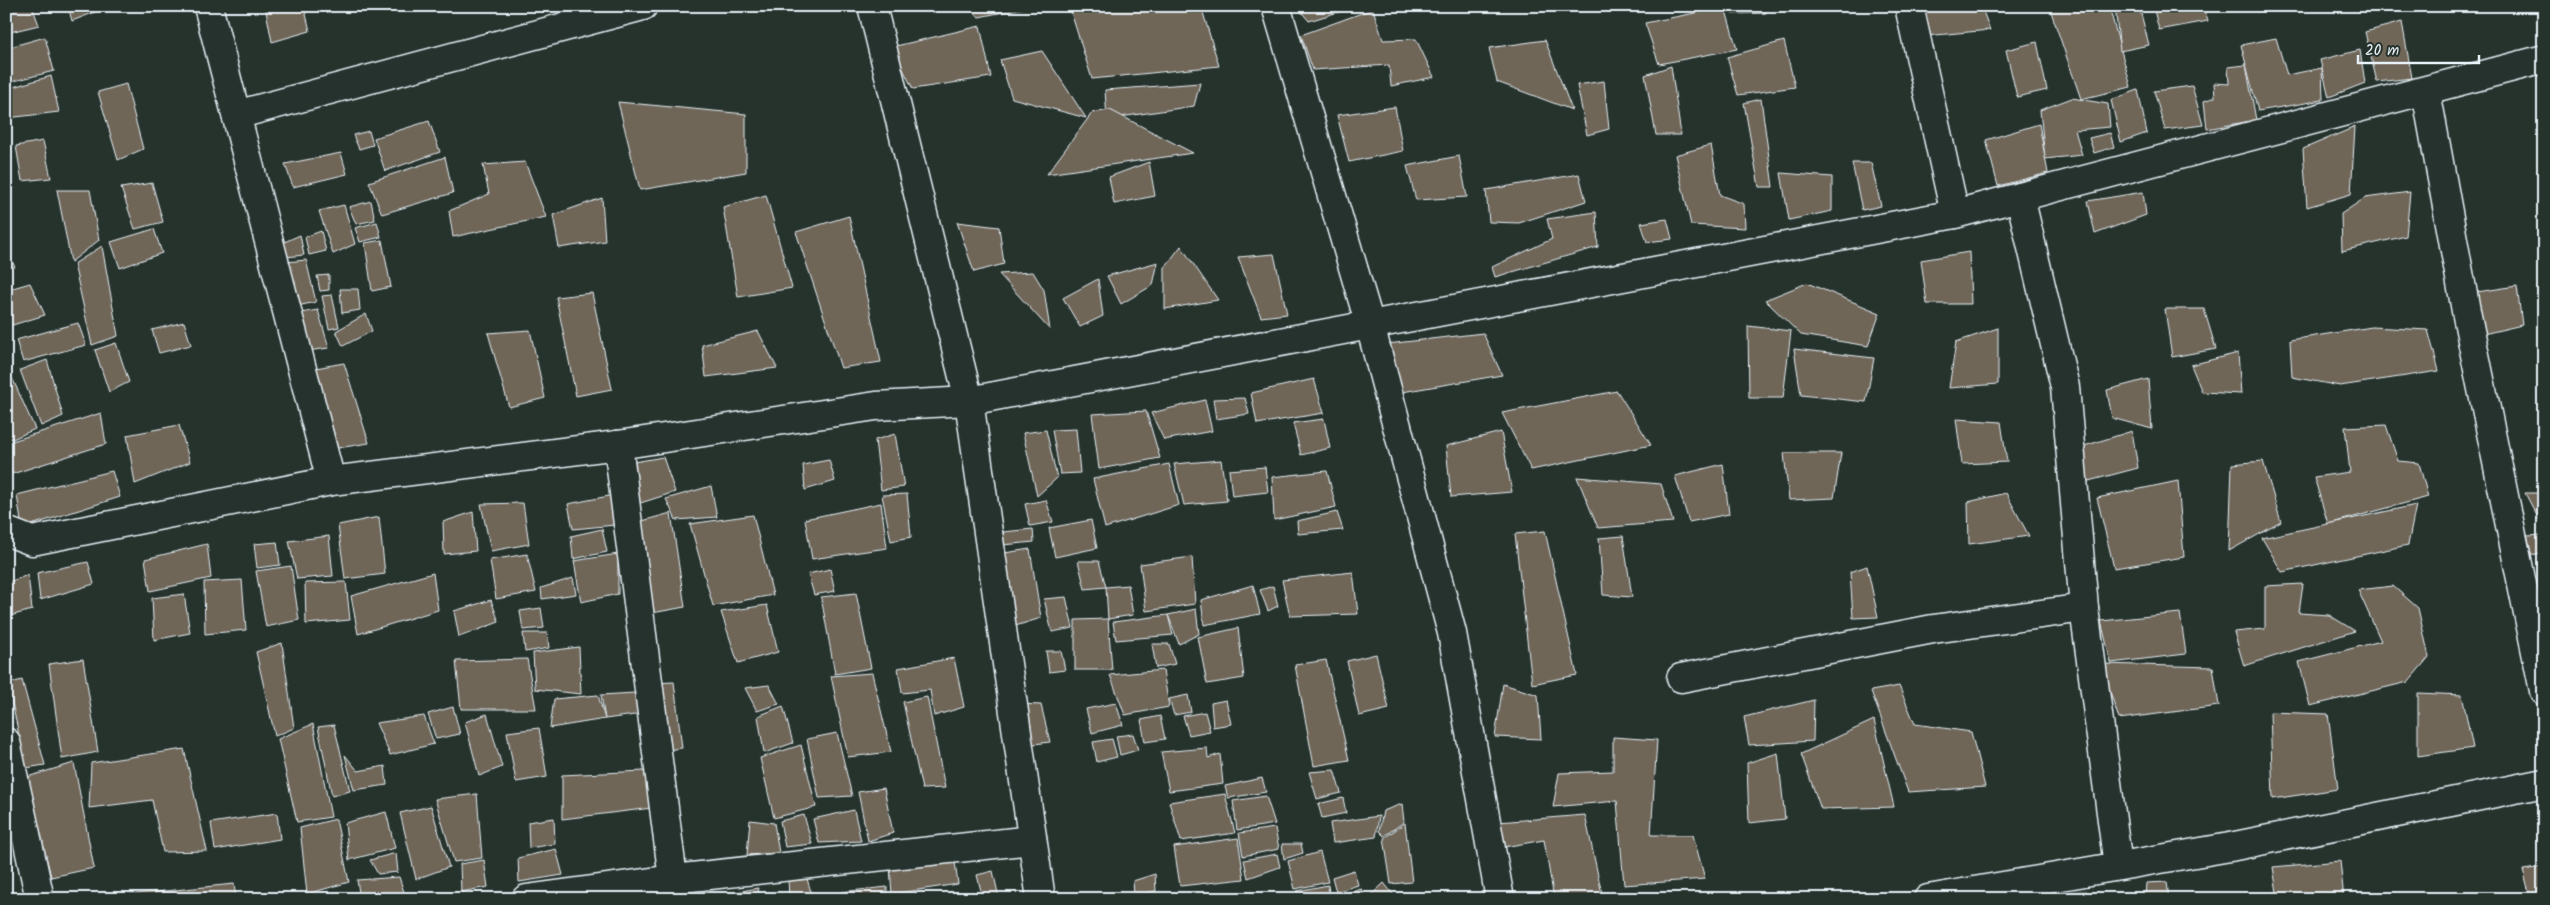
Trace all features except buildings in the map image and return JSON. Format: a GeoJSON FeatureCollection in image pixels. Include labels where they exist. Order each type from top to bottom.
{"type":"FeatureCollection","features":[{"type":"Feature","properties":{"kind":"street"},"geometry":{"type":"LineString","coordinates":[[208,6],[331,481]]}},
{"type":"Feature","properties":{"kind":"street"},"geometry":{"type":"LineString","coordinates":[[236,115],[643,6]]}},
{"type":"Feature","properties":{"kind":"street"},"geometry":{"type":"LineString","coordinates":[[872,6],[969,401],[1041,899]]}},
{"type":"Feature","properties":{"kind":"street"},"geometry":{"type":"LineString","coordinates":[[1276,6],[1370,325],[1452,633],[1500,899]]}},
{"type":"Feature","properties":{"kind":"street"},"geometry":{"type":"LineString","coordinates":[[1909,6],[1955,214]]}},
{"type":"Feature","properties":{"kind":"street"},"geometry":{"type":"LineString","coordinates":[[6,531],[32,541],[331,481],[618,445],[876,406],[969,401],[1955,214],[2544,59]]}},
{"type":"Feature","properties":{"kind":"street"},"geometry":{"type":"LineString","coordinates":[[2426,91],[2466,312],[2544,691]]}},
{"type":"Feature","properties":{"kind":"street"},"geometry":{"type":"LineString","coordinates":[[2020,197],[2065,387],[2084,608],[2118,866]]}},
{"type":"Feature","properties":{"kind":"street"},"geometry":{"type":"LineString","coordinates":[[618,445],[673,880]]}},
{"type":"Feature","properties":{"kind":"street"},"geometry":{"type":"LineString","coordinates":[[1681,678],[1933,629],[2084,608]]}},
{"type":"Feature","properties":{"kind":"street"},"geometry":{"type":"LineString","coordinates":[[6,742],[40,899]]}},
{"type":"Feature","properties":{"kind":"street"},"geometry":{"type":"LineString","coordinates":[[1928,899],[2019,891],[2118,866],[2230,847],[2544,783]]}},
{"type":"Feature","properties":{"kind":"street"},"geometry":{"type":"LineString","coordinates":[[526,899],[673,880],[1032,840]]}}]}
